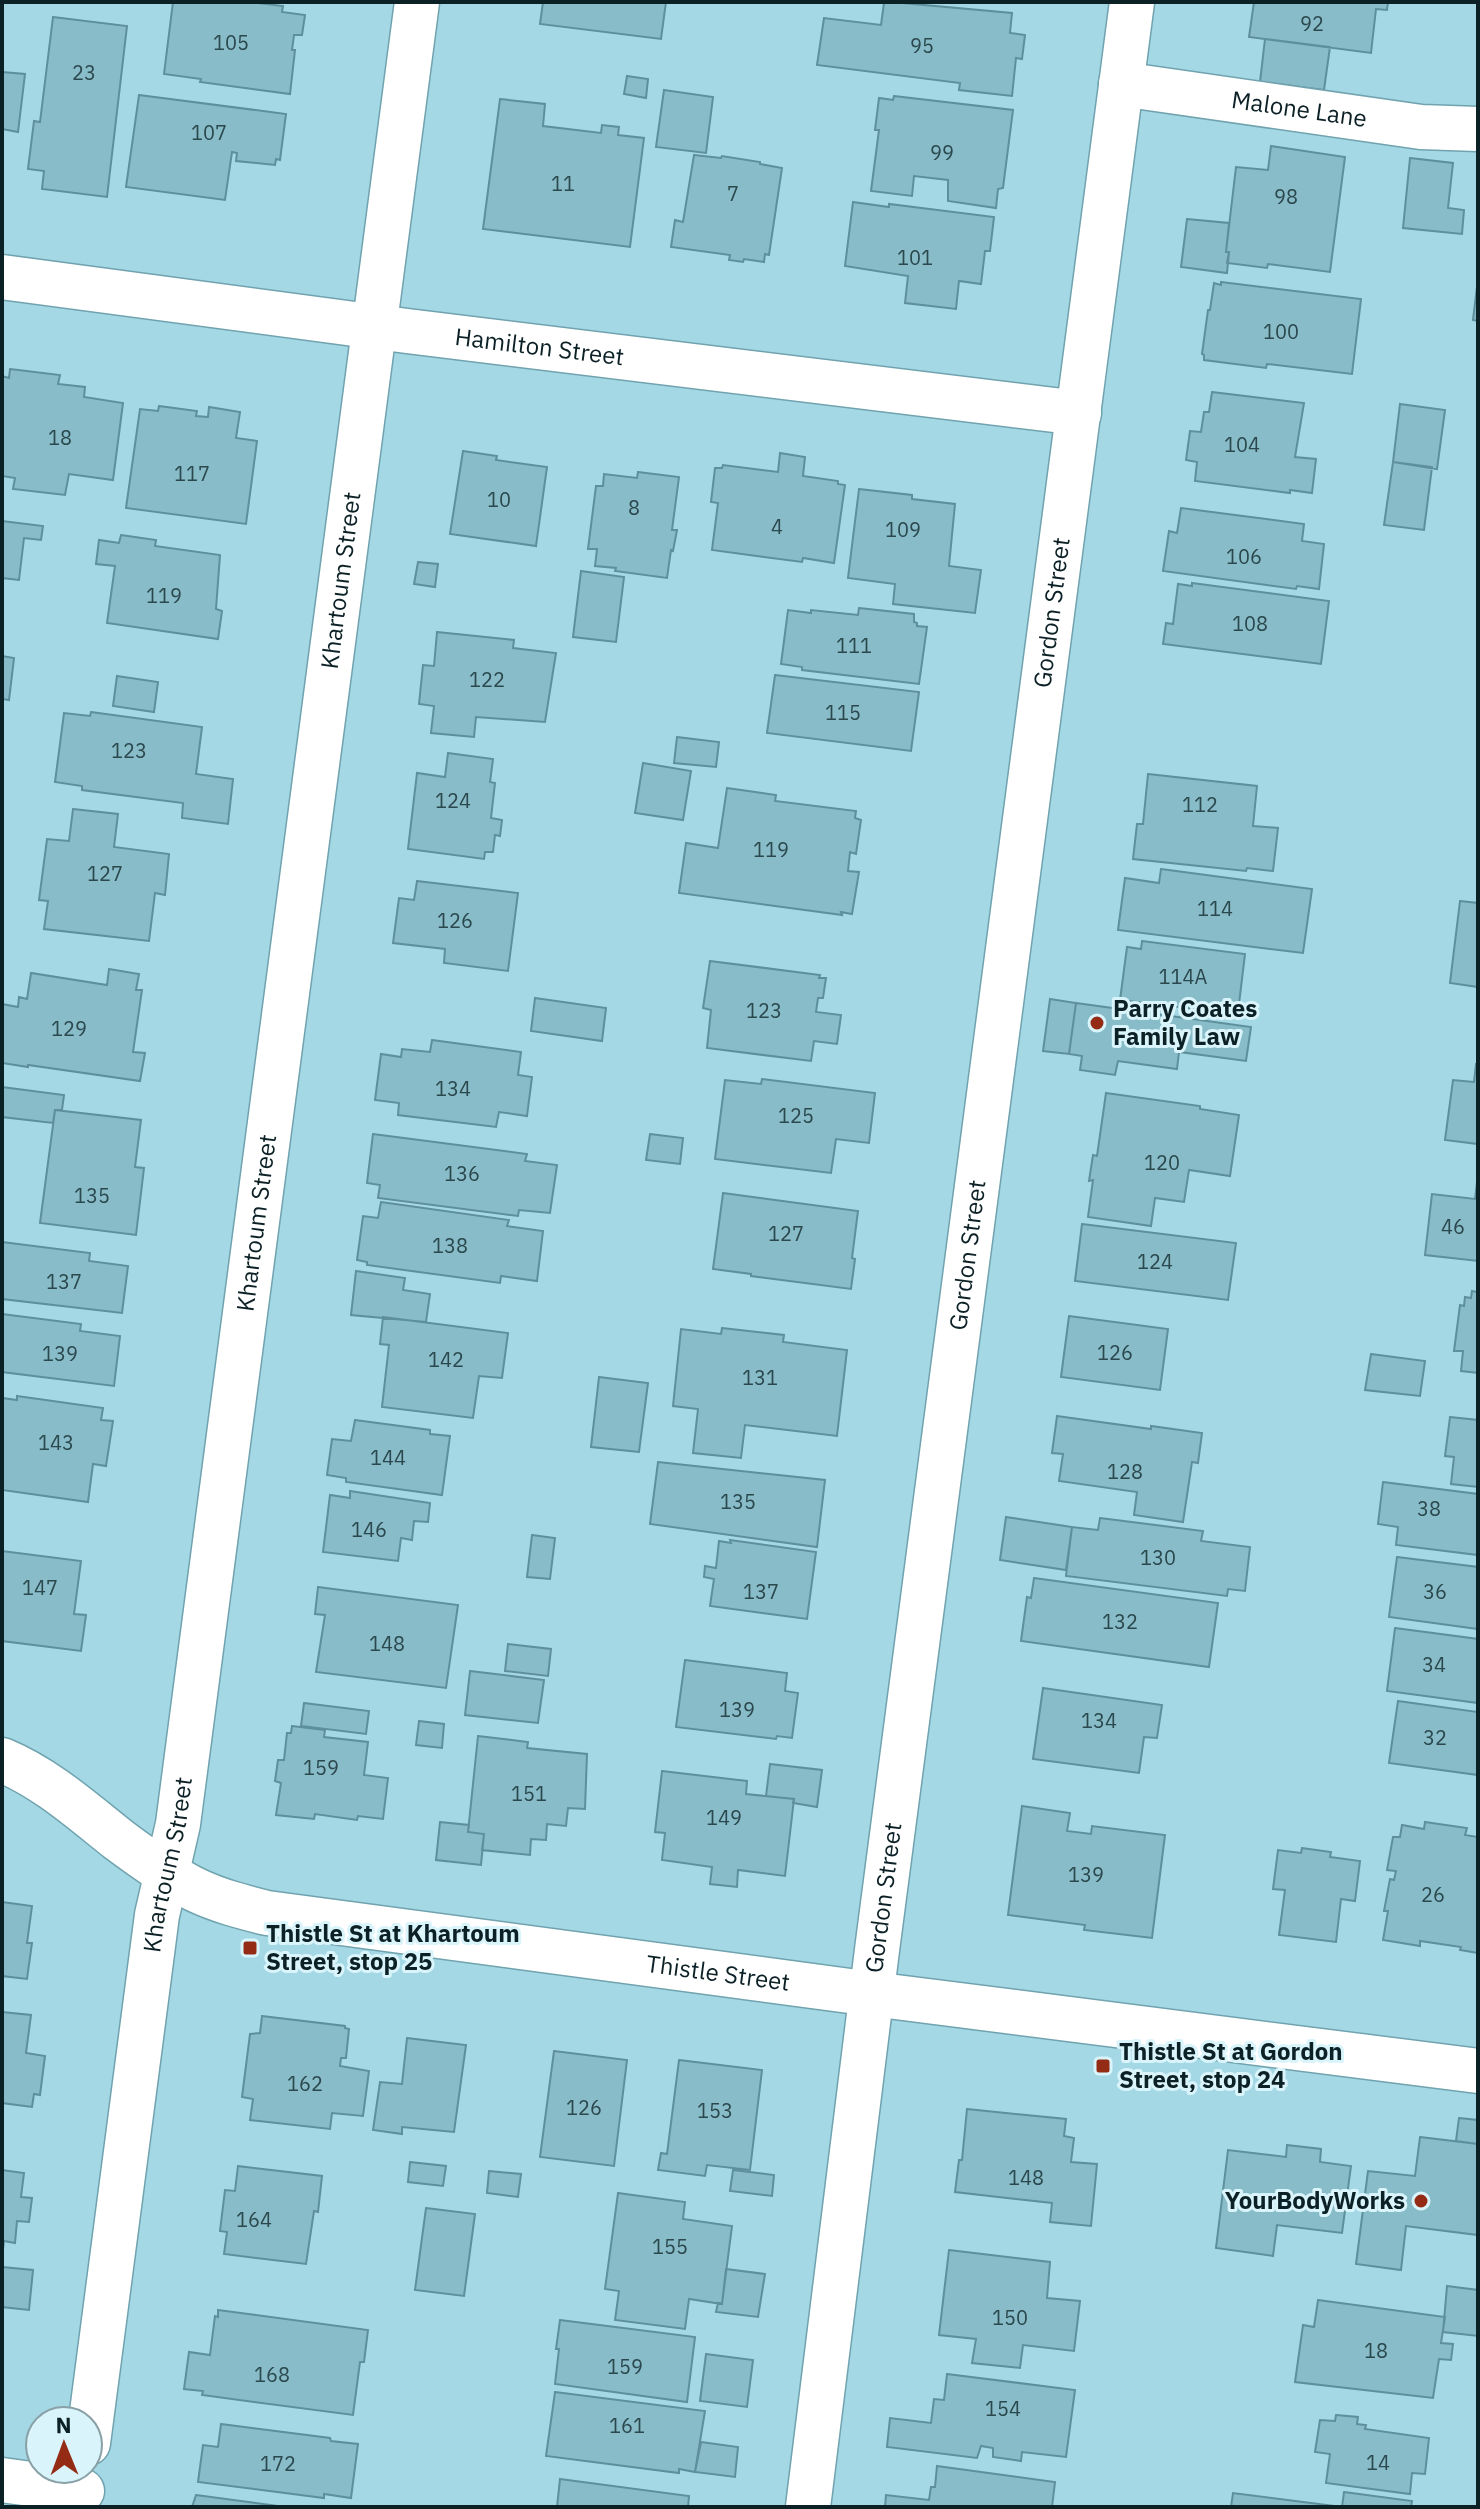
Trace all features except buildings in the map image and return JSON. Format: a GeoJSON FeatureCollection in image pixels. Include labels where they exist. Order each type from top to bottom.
{"type":"FeatureCollection","features":[{"type":"Feature","properties":{"kind":"street","name":"Khartoum Street"},"geometry":{"type":"LineString","coordinates":[[93,2405],[157,1915],[178,1824],[417,2]]}},
{"type":"Feature","properties":{"kind":"street","name":"Gordon Street"},"geometry":{"type":"LineString","coordinates":[[808,2507],[1132,2]]}},
{"type":"Feature","properties":{"kind":"street","name":"Malone Lane"},"geometry":{"type":"LineString","coordinates":[[1121,84],[1421,127],[1478,129]]}},
{"type":"Feature","properties":{"kind":"street","name":"Hamilton Street"},"geometry":{"type":"LineString","coordinates":[[2,277],[374,327],[1079,413]]}},
{"type":"Feature","properties":{"kind":"street","name":"Thistle Street"},"geometry":{"type":"LineString","coordinates":[[2,1760],[50,1785],[121,1841],[196,1890],[267,1913],[1478,2071]]}},
{"type":"Feature","properties":{"kind":"street"},"geometry":{"type":"LineString","coordinates":[[2,2480],[82,2489]]}},
{"type":"Feature","properties":{"kind":"place","name":"Parry Coates Family Law"},"geometry":{"type":"Point","coordinates":[1097,1023]}},
{"type":"Feature","properties":{"kind":"place","name":"Thistle St at Khartoum Street, stop 25"},"geometry":{"type":"Point","coordinates":[250,1948]}},
{"type":"Feature","properties":{"kind":"place","name":"Thistle St at Gordon Street, stop 24"},"geometry":{"type":"Point","coordinates":[1103,2066]}},
{"type":"Feature","properties":{"kind":"place","name":"YourBodyWorks"},"geometry":{"type":"Point","coordinates":[1421,2201]}}]}
